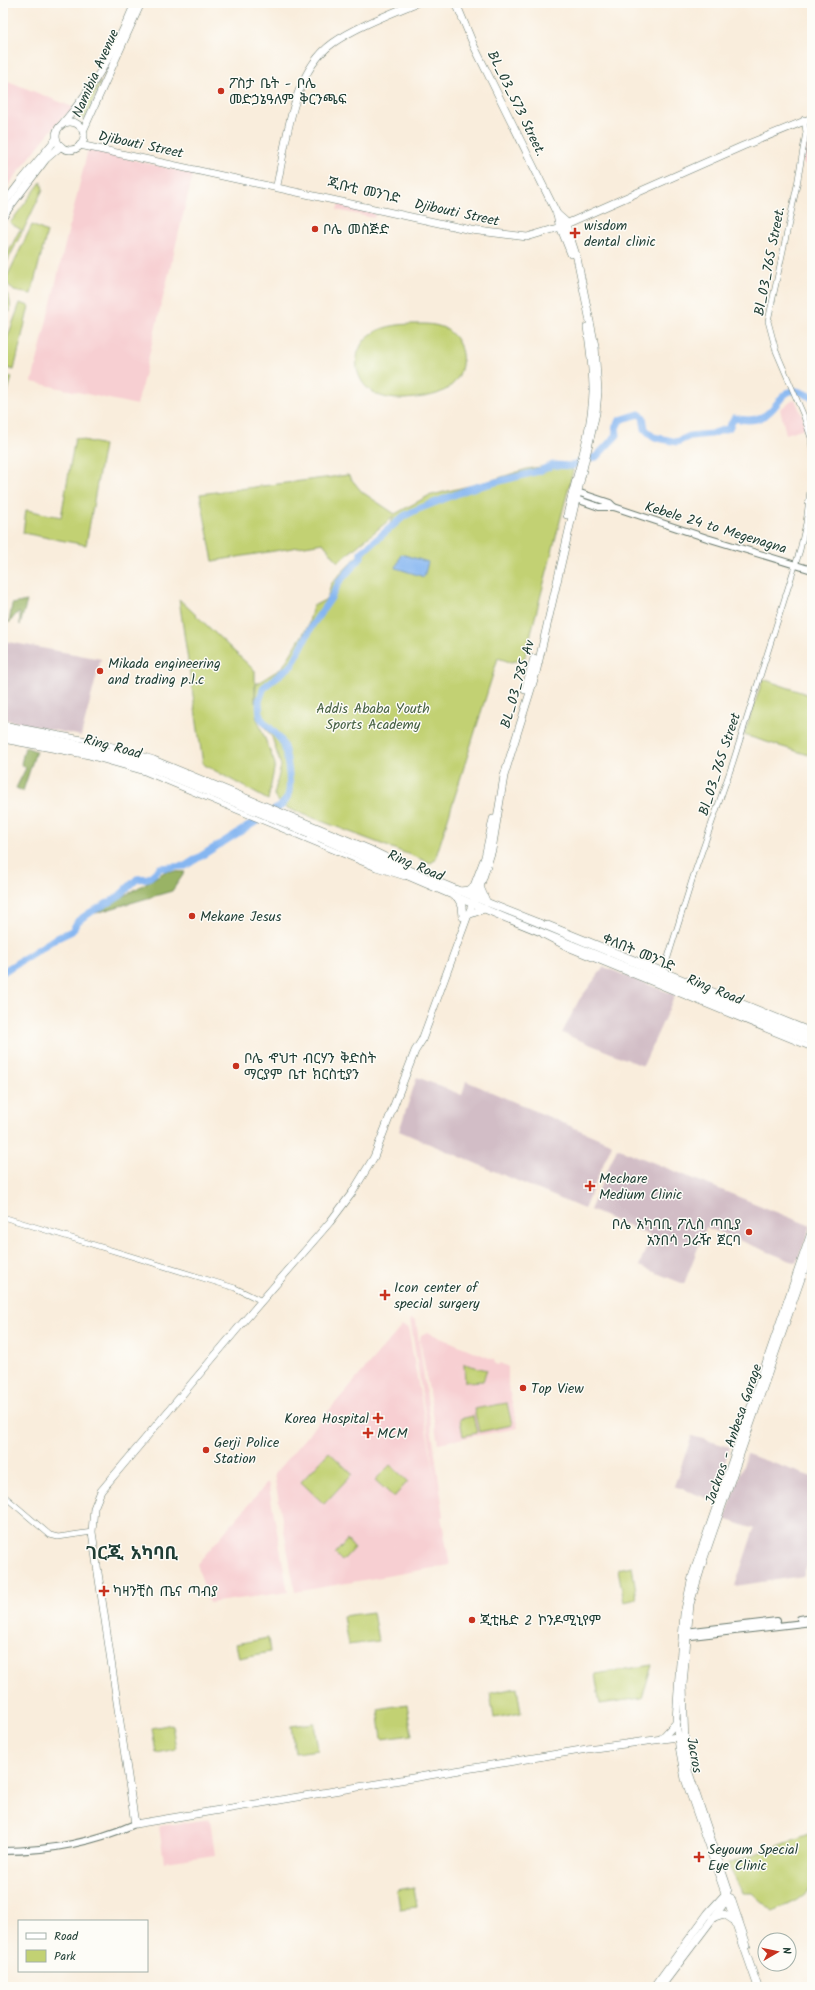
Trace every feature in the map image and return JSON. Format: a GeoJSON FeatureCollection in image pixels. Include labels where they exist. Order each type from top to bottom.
{"type":"FeatureCollection","features":[{"type":"Feature","properties":{"kind":"main road","name":"Namibia Avenue"},"geometry":{"type":"LineString","coordinates":[[63,123],[81,101],[103,69],[135,3]]}},
{"type":"Feature","properties":{"kind":"main road","name":"Namibia Avenue"},"geometry":{"type":"LineString","coordinates":[[83,131],[141,3]]}},
{"type":"Feature","properties":{"kind":"main road"},"geometry":{"type":"LineString","coordinates":[[276,185],[292,116],[301,86],[308,72],[318,58],[334,42],[406,3]]}},
{"type":"Feature","properties":{"kind":"main road"},"geometry":{"type":"LineString","coordinates":[[383,16],[416,3]]}},
{"type":"Feature","properties":{"kind":"main road","name":"BL_03_573 Street."},"geometry":{"type":"LineString","coordinates":[[456,3],[476,51],[557,214],[565,222]]}},
{"type":"Feature","properties":{"kind":"main road"},"geometry":{"type":"LineString","coordinates":[[565,222],[808,118]]}},
{"type":"Feature","properties":{"kind":"main road","name":"ጂቡቲ መንገድ"},"geometry":{"type":"LineString","coordinates":[[82,142],[469,228],[529,235],[551,229],[700,162],[808,118]]}},
{"type":"Feature","properties":{"kind":"main road"},"geometry":{"type":"LineString","coordinates":[[74,122],[83,131],[82,142],[73,149],[61,146],[56,139],[56,131],[63,123],[74,122]]}},
{"type":"Feature","properties":{"kind":"main road"},"geometry":{"type":"LineString","coordinates":[[3,206],[22,180],[56,139]]}},
{"type":"Feature","properties":{"kind":"main road","name":"Djibouti Street"},"geometry":{"type":"LineString","coordinates":[[82,142],[479,231],[527,237],[551,229]]}},
{"type":"Feature","properties":{"kind":"main road"},"geometry":{"type":"LineString","coordinates":[[3,216],[46,159],[61,146]]}},
{"type":"Feature","properties":{"kind":"main road"},"geometry":{"type":"LineString","coordinates":[[565,222],[592,367],[592,403],[584,458],[579,474]]}},
{"type":"Feature","properties":{"kind":"main road"},"geometry":{"type":"LineString","coordinates":[[565,222],[567,237]]}},
{"type":"Feature","properties":{"kind":"main road"},"geometry":{"type":"LineString","coordinates":[[551,229],[567,237]]}},
{"type":"Feature","properties":{"kind":"main road","name":"BL_03_785 Av"},"geometry":{"type":"LineString","coordinates":[[477,886],[496,837],[504,776],[536,672],[577,496],[579,474]]}},
{"type":"Feature","properties":{"kind":"main road","name":"BL_03_785 Av"},"geometry":{"type":"LineString","coordinates":[[136,1824],[92,1532],[94,1508],[101,1491],[330,1222],[352,1193],[374,1157],[415,1051],[422,1040],[465,916],[473,900],[490,840],[499,780],[533,663],[579,474]]}},
{"type":"Feature","properties":{"kind":"main road","name":"Kebele 24 to Megenagna"},"geometry":{"type":"LineString","coordinates":[[577,496],[600,507],[614,507],[707,538],[812,570]]}},
{"type":"Feature","properties":{"kind":"main road","name":"Ring Road"},"geometry":{"type":"LineString","coordinates":[[3,729],[74,743],[134,758],[167,769],[266,814],[279,814],[413,875]]}},
{"type":"Feature","properties":{"kind":"main road","name":"Ring Road"},"geometry":{"type":"LineString","coordinates":[[3,735],[90,752],[130,762],[266,814],[473,900]]}},
{"type":"Feature","properties":{"kind":"main road"},"geometry":{"type":"LineString","coordinates":[[477,886],[486,906],[465,916],[458,894],[477,886]]}},
{"type":"Feature","properties":{"kind":"main road"},"geometry":{"type":"LineString","coordinates":[[473,900],[486,906]]}},
{"type":"Feature","properties":{"kind":"main road","name":"Ring Road"},"geometry":{"type":"LineString","coordinates":[[486,906],[812,1042]]}},
{"type":"Feature","properties":{"kind":"main road","name":"ቀለበት መንገድ"},"geometry":{"type":"LineString","coordinates":[[539,927],[812,1036]]}},
{"type":"Feature","properties":{"kind":"main road"},"geometry":{"type":"LineString","coordinates":[[792,1298],[812,1230]]}},
{"type":"Feature","properties":{"kind":"main road","name":"Jackros - Anbesa Garage"},"geometry":{"type":"LineString","coordinates":[[685,1635],[690,1604],[697,1579],[792,1298],[812,1248]]}},
{"type":"Feature","properties":{"kind":"main road","name":"Jacros"},"geometry":{"type":"LineString","coordinates":[[758,1987],[734,1922],[688,1770],[682,1737],[685,1635],[684,1614],[692,1577],[708,1528],[792,1298]]}},
{"type":"Feature","properties":{"kind":"main road"},"geometry":{"type":"LineString","coordinates":[[685,1635],[812,1617]]}},
{"type":"Feature","properties":{"kind":"main road"},"geometry":{"type":"LineString","coordinates":[[685,1635],[812,1622]]}},
{"type":"Feature","properties":{"kind":"main road","name":"Jacros"},"geometry":{"type":"LineString","coordinates":[[682,1737],[676,1722],[685,1635]]}},
{"type":"Feature","properties":{"kind":"main road"},"geometry":{"type":"LineString","coordinates":[[661,1739],[676,1722]]}},
{"type":"Feature","properties":{"kind":"main road"},"geometry":{"type":"LineString","coordinates":[[3,1851],[51,1847],[110,1835],[136,1824],[558,1754],[682,1737]]}},
{"type":"Feature","properties":{"kind":"main road"},"geometry":{"type":"LineString","coordinates":[[661,1987],[712,1918],[726,1896]]}},
{"type":"Feature","properties":{"kind":"main road"},"geometry":{"type":"LineString","coordinates":[[654,1987],[726,1896]]}},
{"type":"Feature","properties":{"kind":"main road"},"geometry":{"type":"LineString","coordinates":[[726,1896],[762,1987]]}},
{"type":"Feature","properties":{"kind":"main road"},"geometry":{"type":"LineString","coordinates":[[712,1918],[724,1914],[734,1922]]}},
{"type":"Feature","properties":{"kind":"street","name":"Bl_03_765 Street."},"geometry":{"type":"LineString","coordinates":[[808,118],[797,185],[768,321],[776,351],[808,429],[812,450]]}},
{"type":"Feature","properties":{"kind":"street"},"geometry":{"type":"LineString","coordinates":[[795,564],[806,523],[812,474]]}},
{"type":"Feature","properties":{"kind":"street","name":"Bl_03_765 Street"},"geometry":{"type":"LineString","coordinates":[[664,970],[693,877],[732,765],[795,564]]}},
{"type":"Feature","properties":{"kind":"street","name":"Ring Road"},"geometry":{"type":"LineString","coordinates":[[3,724],[103,744],[144,756],[266,814]]}},
{"type":"Feature","properties":{"kind":"street","name":"Ring Road"},"geometry":{"type":"LineString","coordinates":[[3,740],[89,756],[136,769],[250,815],[266,814]]}},
{"type":"Feature","properties":{"kind":"street"},"geometry":{"type":"LineString","coordinates":[[539,927],[555,926],[812,1032]]}},
{"type":"Feature","properties":{"kind":"street"},"geometry":{"type":"LineString","coordinates":[[539,927],[548,939],[570,949],[812,1048]]}},
{"type":"Feature","properties":{"kind":"street"},"geometry":{"type":"LineString","coordinates":[[3,1217],[236,1288],[262,1301]]}},
{"type":"Feature","properties":{"kind":"street"},"geometry":{"type":"LineString","coordinates":[[3,1495],[50,1535],[58,1537],[92,1532]]}},
{"type":"Feature","properties":{"kind":"shaded area"},"geometry":{"type":"Polygon","coordinates":[[[3,79],[75,108],[62,118],[44,139],[3,192],[3,79]]]}},
{"type":"Feature","properties":{"kind":"shaded area"},"geometry":{"type":"Polygon","coordinates":[[[812,120],[812,172],[809,166],[803,163],[809,121],[812,120]]]}},
{"type":"Feature","properties":{"kind":"shaded area"},"geometry":{"type":"Polygon","coordinates":[[[88,149],[193,174],[137,405],[32,382],[88,149]]]}},
{"type":"Feature","properties":{"kind":"shaded area"},"geometry":{"type":"Polygon","coordinates":[[[339,204],[375,213],[374,218],[337,210],[339,204]]]}},
{"type":"Feature","properties":{"kind":"shaded area"},"geometry":{"type":"Polygon","coordinates":[[[795,399],[807,427],[786,434],[780,409],[795,399]]]}},
{"type":"Feature","properties":{"kind":"shaded area"},"geometry":{"type":"Polygon","coordinates":[[[3,641],[101,659],[81,736],[3,719],[3,641]]]}},
{"type":"Feature","properties":{"kind":"shaded area"},"geometry":{"type":"Polygon","coordinates":[[[604,967],[675,995],[643,1066],[562,1033],[579,1000],[604,967]]]}},
{"type":"Feature","properties":{"kind":"shaded area"},"geometry":{"type":"Polygon","coordinates":[[[417,1077],[462,1095],[466,1081],[612,1144],[584,1209],[399,1131],[417,1077]]]}},
{"type":"Feature","properties":{"kind":"shaded area"},"geometry":{"type":"Polygon","coordinates":[[[617,1148],[811,1226],[796,1263],[706,1227],[684,1284],[639,1266],[651,1236],[590,1210],[617,1148]]]}},
{"type":"Feature","properties":{"kind":"shaded area","name":"MCM"},"geometry":{"type":"Polygon","coordinates":[[[410,1319],[416,1321],[444,1516],[441,1517],[450,1565],[295,1592],[274,1474],[402,1326],[408,1328],[436,1483],[410,1319]]]}},
{"type":"Feature","properties":{"kind":"shaded area"},"geometry":{"type":"Polygon","coordinates":[[[427,1332],[494,1360],[495,1364],[498,1365],[500,1363],[508,1367],[508,1386],[518,1428],[438,1443],[420,1340],[421,1335],[427,1332]]]}},
{"type":"Feature","properties":{"kind":"shaded area"},"geometry":{"type":"Polygon","coordinates":[[[692,1436],[730,1447],[712,1500],[674,1486],[692,1436]]]}},
{"type":"Feature","properties":{"kind":"shaded area"},"geometry":{"type":"Polygon","coordinates":[[[747,1454],[812,1477],[812,1552],[803,1576],[735,1586],[754,1529],[725,1519],[747,1454]]]}},
{"type":"Feature","properties":{"kind":"shaded area"},"geometry":{"type":"Polygon","coordinates":[[[268,1482],[288,1592],[209,1603],[197,1564],[268,1482]]]}},
{"type":"Feature","properties":{"kind":"shaded area"},"geometry":{"type":"Polygon","coordinates":[[[210,1819],[215,1855],[164,1862],[159,1826],[210,1819]]]}},
{"type":"Feature","properties":{"kind":"green space"},"geometry":{"type":"Polygon","coordinates":[[[101,81],[85,120],[75,114],[101,81]]]}},
{"type":"Feature","properties":{"kind":"green space"},"geometry":{"type":"Polygon","coordinates":[[[41,182],[43,189],[23,231],[10,223],[41,182]]]}},
{"type":"Feature","properties":{"kind":"green space"},"geometry":{"type":"Polygon","coordinates":[[[32,225],[47,232],[31,294],[14,291],[5,281],[32,225]]]}},
{"type":"Feature","properties":{"kind":"green space"},"geometry":{"type":"Polygon","coordinates":[[[19,231],[22,232],[3,270],[3,263],[19,231]]]}},
{"type":"Feature","properties":{"kind":"green space"},"geometry":{"type":"Polygon","coordinates":[[[3,290],[10,300],[10,312],[3,309],[3,290]]]}},
{"type":"Feature","properties":{"kind":"green space"},"geometry":{"type":"Polygon","coordinates":[[[20,303],[29,306],[14,370],[3,367],[3,350],[20,303]]]}},
{"type":"Feature","properties":{"kind":"green space"},"geometry":{"type":"Polygon","coordinates":[[[417,324],[437,326],[452,333],[461,349],[462,366],[459,375],[454,383],[442,392],[420,398],[399,399],[377,395],[366,387],[358,372],[358,354],[361,346],[373,333],[383,328],[417,324]]]}},
{"type":"Feature","properties":{"kind":"green space"},"geometry":{"type":"Polygon","coordinates":[[[3,375],[12,377],[7,394],[3,396],[3,375]]]}},
{"type":"Feature","properties":{"kind":"green space"},"geometry":{"type":"Polygon","coordinates":[[[75,438],[104,445],[86,545],[23,533],[26,510],[61,517],[75,438]]]}},
{"type":"Feature","properties":{"kind":"green space","name":"Addis Ababa Youth Sports Academy"},"geometry":{"type":"Polygon","coordinates":[[[555,465],[572,467],[573,471],[524,660],[510,662],[498,658],[435,860],[431,863],[282,806],[274,795],[281,766],[272,737],[256,716],[275,764],[268,800],[203,764],[179,599],[255,671],[255,703],[256,684],[282,668],[308,626],[313,606],[327,599],[331,584],[367,546],[387,529],[394,516],[338,562],[323,543],[213,561],[200,494],[348,475],[362,492],[395,514],[428,496],[489,481],[527,469],[555,465]]]}},
{"type":"Feature","properties":{"kind":"green space"},"geometry":{"type":"Polygon","coordinates":[[[27,601],[20,625],[20,613],[17,613],[9,623],[12,604],[27,601]]]}},
{"type":"Feature","properties":{"kind":"green space"},"geometry":{"type":"Polygon","coordinates":[[[763,679],[812,696],[812,756],[744,735],[763,679]]]}},
{"type":"Feature","properties":{"kind":"green space"},"geometry":{"type":"Polygon","coordinates":[[[25,747],[36,751],[23,791],[16,788],[26,768],[21,764],[25,747]]]}},
{"type":"Feature","properties":{"kind":"green space"},"geometry":{"type":"Polygon","coordinates":[[[166,871],[185,872],[172,891],[96,913],[166,871]]]}},
{"type":"Feature","properties":{"kind":"green space"},"geometry":{"type":"Polygon","coordinates":[[[464,1364],[487,1370],[483,1381],[465,1382],[464,1364]]]}},
{"type":"Feature","properties":{"kind":"green space"},"geometry":{"type":"Polygon","coordinates":[[[507,1403],[512,1425],[479,1432],[474,1409],[507,1403]]]}},
{"type":"Feature","properties":{"kind":"green space"},"geometry":{"type":"Polygon","coordinates":[[[473,1416],[477,1433],[463,1436],[460,1419],[473,1416]]]}},
{"type":"Feature","properties":{"kind":"green space"},"geometry":{"type":"Polygon","coordinates":[[[329,1452],[352,1474],[324,1504],[301,1482],[329,1452]]]}},
{"type":"Feature","properties":{"kind":"green space"},"geometry":{"type":"Polygon","coordinates":[[[390,1465],[408,1481],[394,1497],[375,1480],[390,1465]]]}},
{"type":"Feature","properties":{"kind":"green space"},"geometry":{"type":"Polygon","coordinates":[[[347,1540],[354,1548],[342,1561],[335,1554],[347,1540]]]}},
{"type":"Feature","properties":{"kind":"green space"},"geometry":{"type":"Polygon","coordinates":[[[632,1566],[637,1599],[624,1602],[618,1569],[632,1566]]]}},
{"type":"Feature","properties":{"kind":"green space"},"geometry":{"type":"Polygon","coordinates":[[[373,1612],[378,1641],[348,1645],[343,1616],[373,1612]]]}},
{"type":"Feature","properties":{"kind":"green space"},"geometry":{"type":"Polygon","coordinates":[[[268,1638],[270,1652],[239,1658],[236,1644],[268,1638]]]}},
{"type":"Feature","properties":{"kind":"green space"},"geometry":{"type":"Polygon","coordinates":[[[652,1665],[642,1698],[600,1704],[595,1674],[652,1665]]]}},
{"type":"Feature","properties":{"kind":"green space"},"geometry":{"type":"Polygon","coordinates":[[[517,1688],[521,1713],[494,1718],[490,1693],[517,1688]]]}},
{"type":"Feature","properties":{"kind":"green space"},"geometry":{"type":"Polygon","coordinates":[[[407,1704],[412,1735],[382,1739],[378,1709],[407,1704]]]}},
{"type":"Feature","properties":{"kind":"green space"},"geometry":{"type":"Polygon","coordinates":[[[314,1723],[318,1750],[295,1753],[291,1726],[314,1723]]]}},
{"type":"Feature","properties":{"kind":"green space"},"geometry":{"type":"Polygon","coordinates":[[[172,1724],[176,1749],[156,1753],[152,1728],[172,1724]]]}},
{"type":"Feature","properties":{"kind":"green space"},"geometry":{"type":"Polygon","coordinates":[[[812,1833],[812,1888],[797,1900],[773,1912],[752,1893],[742,1893],[728,1864],[812,1833]]]}},
{"type":"Feature","properties":{"kind":"green space"},"geometry":{"type":"Polygon","coordinates":[[[414,1887],[417,1907],[400,1909],[397,1890],[414,1887]]]}},
{"type":"Feature","properties":{"kind":"water"},"geometry":{"type":"Polygon","coordinates":[[[401,554],[428,562],[424,577],[396,568],[401,554]]]}},
{"type":"Feature","properties":{"kind":"waterway"},"geometry":{"type":"LineString","coordinates":[[3,972],[53,940],[72,931],[78,921],[117,898],[137,879],[149,878],[160,868],[185,866],[281,806],[289,791],[288,768],[281,740],[260,717],[259,701],[264,687],[292,665],[313,624],[331,598],[339,582],[361,557],[361,553],[404,516],[469,489],[539,471],[553,465],[572,466],[585,459],[596,457],[617,435],[616,428],[620,420],[639,414],[643,417],[645,429],[653,437],[677,442],[690,436],[711,434],[729,428],[734,418],[748,420],[762,417],[769,412],[788,392],[802,392],[812,398]]}},
{"type":"Feature","properties":{"kind":"place","name":"ፖስታ ቤት - ቦሌ መድኃኔዓለም ቅርንጫፍ"},"geometry":{"type":"Point","coordinates":[221,91]}},
{"type":"Feature","properties":{"kind":"place","name":"ቦሌ መስጅድ"},"geometry":{"type":"Point","coordinates":[315,229]}},
{"type":"Feature","properties":{"kind":"place","name":"wisdom dental clinic"},"geometry":{"type":"Point","coordinates":[575,233]}},
{"type":"Feature","properties":{"kind":"place","name":"Mikada engineering and trading p.l.c"},"geometry":{"type":"Point","coordinates":[100,671]}},
{"type":"Feature","properties":{"kind":"place","name":"Mekane Jesus"},"geometry":{"type":"Point","coordinates":[192,916]}},
{"type":"Feature","properties":{"kind":"place","name":"ቦሌ ኆህተ ብርሃን ቅድስት ማርያም ቤተ ክርስቲያን"},"geometry":{"type":"Point","coordinates":[236,1066]}},
{"type":"Feature","properties":{"kind":"place","name":"Mechare Medium Clinic"},"geometry":{"type":"Point","coordinates":[590,1186]}},
{"type":"Feature","properties":{"kind":"place","name":"ቦሌ አካባቢ ፖሊስ ጣቢያ አንበሳ ጋራዥ ጀርባ"},"geometry":{"type":"Point","coordinates":[749,1232]}},
{"type":"Feature","properties":{"kind":"place","name":"Icon center of special surgery"},"geometry":{"type":"Point","coordinates":[385,1295]}},
{"type":"Feature","properties":{"kind":"place","name":"Top View"},"geometry":{"type":"Point","coordinates":[523,1388]}},
{"type":"Feature","properties":{"kind":"place","name":"Korea Hospital"},"geometry":{"type":"Point","coordinates":[378,1418]}},
{"type":"Feature","properties":{"kind":"place","name":"MCM"},"geometry":{"type":"Point","coordinates":[368,1433]}},
{"type":"Feature","properties":{"kind":"place","name":"Gerji Police Station"},"geometry":{"type":"Point","coordinates":[206,1450]}},
{"type":"Feature","properties":{"kind":"place","name":"ካዛንቺስ ጤና ጣብያ"},"geometry":{"type":"Point","coordinates":[104,1591]}},
{"type":"Feature","properties":{"kind":"place","name":"ጂቲዜድ 2 ኮንዶሚኒየም"},"geometry":{"type":"Point","coordinates":[472,1620]}},
{"type":"Feature","properties":{"kind":"place","name":"Seyoum Special Eye Clinic"},"geometry":{"type":"Point","coordinates":[699,1857]}},
{"type":"Feature","properties":{"kind":"district","name":"ገርጂ አካባቢ"},"geometry":{"type":"Point","coordinates":[132,1553]}}]}
